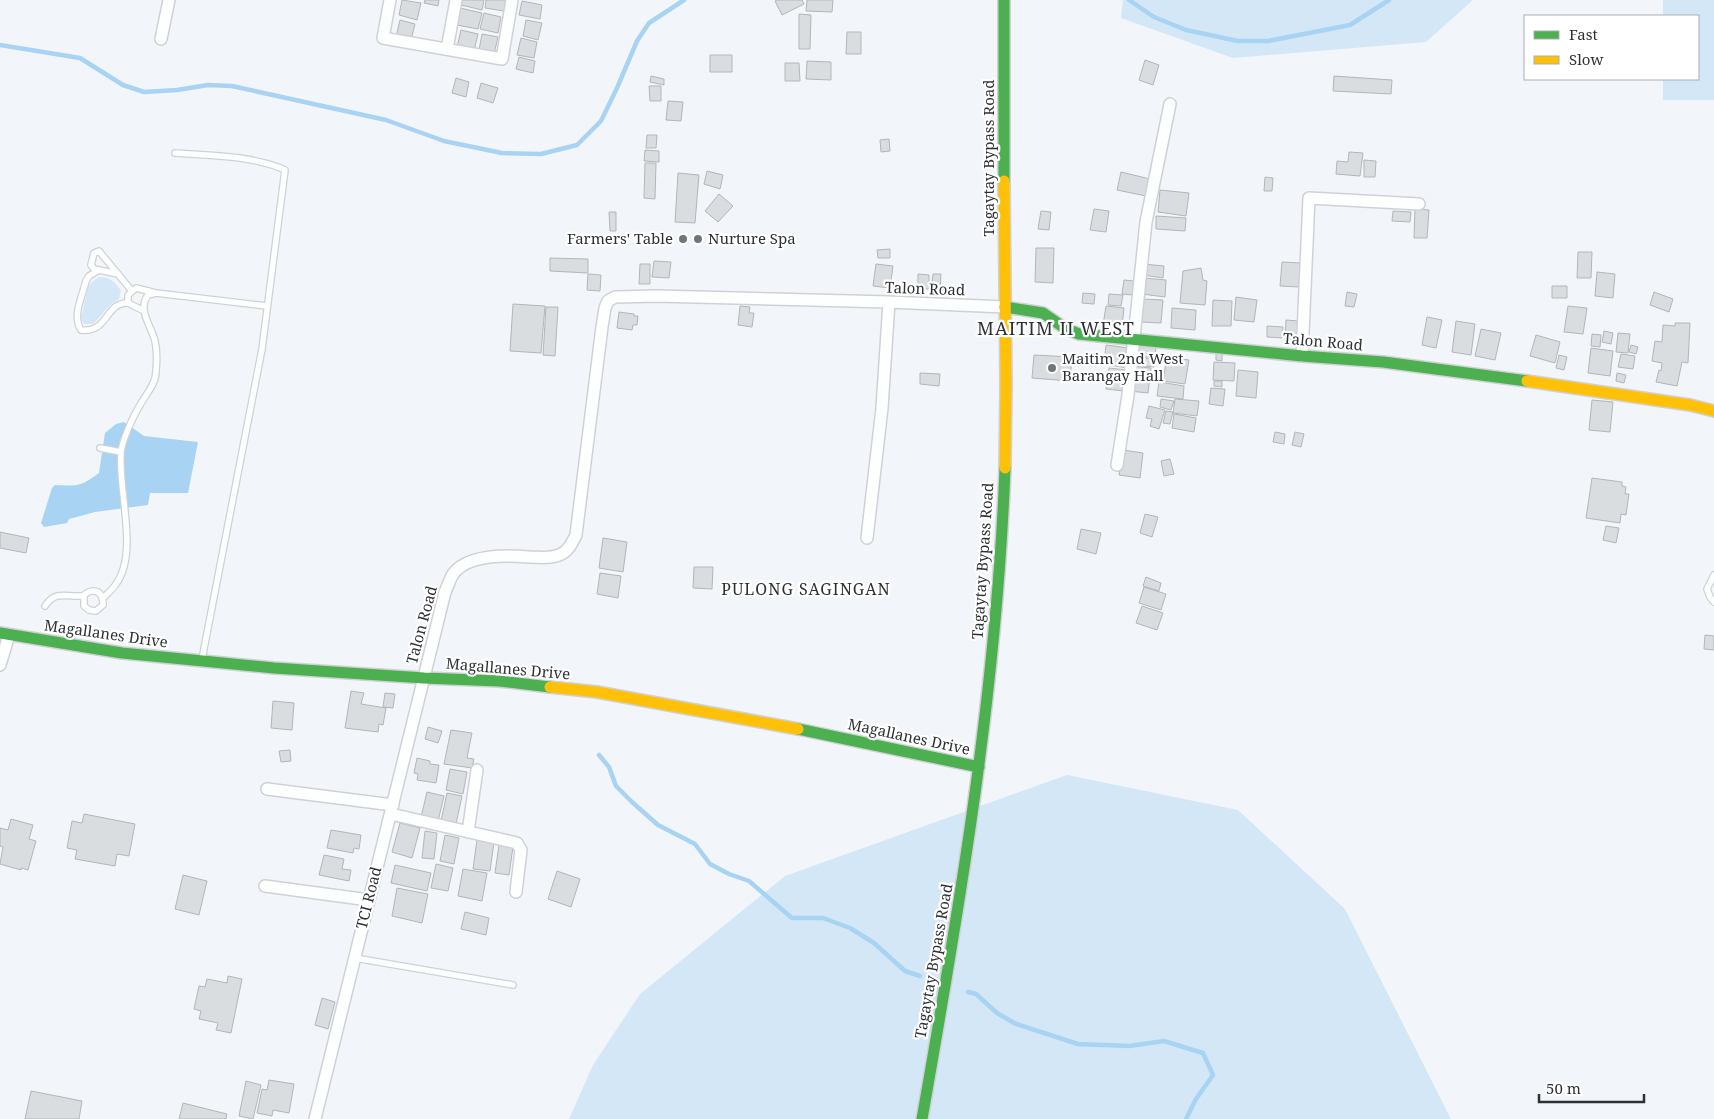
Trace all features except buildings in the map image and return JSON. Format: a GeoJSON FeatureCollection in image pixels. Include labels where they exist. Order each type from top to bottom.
{"type":"FeatureCollection","features":[{"type":"Feature","properties":{"kind":"street"},"geometry":{"type":"LineString","coordinates":[[161,39],[169,0]]}},
{"type":"Feature","properties":{"kind":"street"},"geometry":{"type":"LineString","coordinates":[[390,0],[383,38],[502,59],[512,0]]}},
{"type":"Feature","properties":{"kind":"street"},"geometry":{"type":"LineString","coordinates":[[448,49],[456,0]]}},
{"type":"Feature","properties":{"kind":"street","name":"Tagaytay Bypass Road"},"geometry":{"type":"LineString","coordinates":[[922,1119],[961,892],[979,767],[1002,524],[1006,417],[1004,0]]}},
{"type":"Feature","properties":{"kind":"street"},"geometry":{"type":"LineString","coordinates":[[1117,465],[1128,394],[1146,222],[1170,104]]}},
{"type":"Feature","properties":{"kind":"street"},"geometry":{"type":"LineString","coordinates":[[1302,356],[1309,198],[1419,204]]}},
{"type":"Feature","properties":{"kind":"street","name":"Talon Road"},"geometry":{"type":"LineString","coordinates":[[424,678],[445,592],[453,574],[466,563],[475,559],[560,555],[569,548],[576,535],[605,308],[608,301],[615,297],[657,296],[1005,307],[1043,313],[1066,329],[1080,334],[1383,362],[1503,377],[1690,405],[1714,411]]}},
{"type":"Feature","properties":{"kind":"street"},"geometry":{"type":"LineString","coordinates":[[867,538],[882,408],[889,302]]}},
{"type":"Feature","properties":{"kind":"street"},"geometry":{"type":"LineString","coordinates":[[0,665],[4,634]]}},
{"type":"Feature","properties":{"kind":"street","name":"Magallanes Drive"},"geometry":{"type":"LineString","coordinates":[[4,634],[122,653],[202,661],[274,668],[499,681],[598,692],[800,729],[979,767]]}},
{"type":"Feature","properties":{"kind":"street","name":"TCI Road"},"geometry":{"type":"LineString","coordinates":[[315,1119],[424,678]]}},
{"type":"Feature","properties":{"kind":"street"},"geometry":{"type":"LineString","coordinates":[[468,832],[477,770]]}},
{"type":"Feature","properties":{"kind":"street"},"geometry":{"type":"LineString","coordinates":[[267,789],[392,810],[468,832],[517,842],[521,850],[516,892]]}},
{"type":"Feature","properties":{"kind":"street"},"geometry":{"type":"LineString","coordinates":[[265,886],[369,900]]}},
{"type":"Feature","properties":{"kind":"lane"},"geometry":{"type":"LineString","coordinates":[[175,153],[271,163],[285,170],[266,306],[262,349],[202,661]]}},
{"type":"Feature","properties":{"kind":"lane"},"geometry":{"type":"LineString","coordinates":[[118,274],[94,269],[91,265],[94,253],[99,251],[118,274],[131,290]]}},
{"type":"Feature","properties":{"kind":"lane"},"geometry":{"type":"LineString","coordinates":[[99,270],[89,276],[86,281],[76,316],[81,330],[93,330],[102,324],[117,304],[121,302],[128,303],[144,311]]}},
{"type":"Feature","properties":{"kind":"lane"},"geometry":{"type":"LineString","coordinates":[[128,303],[128,295],[131,290],[140,288],[156,293],[266,306]]}},
{"type":"Feature","properties":{"kind":"lane"},"geometry":{"type":"LineString","coordinates":[[84,596],[84,606],[86,608],[92,611],[101,607],[103,598],[117,584],[124,566],[127,551],[121,452],[139,406],[153,384],[156,374],[156,342],[143,305],[148,295],[156,293]]}},
{"type":"Feature","properties":{"kind":"lane"},"geometry":{"type":"LineString","coordinates":[[100,448],[121,452]]}},
{"type":"Feature","properties":{"kind":"lane"},"geometry":{"type":"LineString","coordinates":[[1714,575],[1707,589],[1714,602]]}},
{"type":"Feature","properties":{"kind":"lane"},"geometry":{"type":"LineString","coordinates":[[45,606],[50,598],[59,595],[84,596],[93,591],[99,593],[103,598]]}},
{"type":"Feature","properties":{"kind":"lane"},"geometry":{"type":"LineString","coordinates":[[355,958],[513,985]]}},
{"type":"Feature","properties":{"kind":"shaded area"},"geometry":{"type":"Polygon","coordinates":[[[1123,0],[1473,0],[1426,42],[1233,58],[1121,18],[1123,0]]]}},
{"type":"Feature","properties":{"kind":"shaded area"},"geometry":{"type":"Polygon","coordinates":[[[1663,0],[1714,0],[1714,100],[1663,100],[1663,80],[1699,80],[1699,15],[1663,15],[1663,0]]]}},
{"type":"Feature","properties":{"kind":"shaded area"},"geometry":{"type":"Polygon","coordinates":[[[99,277],[110,279],[115,283],[121,291],[119,299],[108,307],[93,324],[84,324],[81,318],[88,287],[99,277]]]}},
{"type":"Feature","properties":{"kind":"shaded area"},"geometry":{"type":"Polygon","coordinates":[[[1067,775],[1238,810],[1345,909],[1451,1119],[569,1119],[593,1065],[640,994],[785,876],[1067,775]]]}},
{"type":"Feature","properties":{"kind":"water"},"geometry":{"type":"Polygon","coordinates":[[[124,422],[144,436],[198,442],[188,493],[150,493],[148,505],[95,512],[69,519],[67,523],[44,527],[41,523],[52,488],[55,485],[78,485],[99,473],[105,433],[116,424],[124,422]]]}},
{"type":"Feature","properties":{"kind":"waterway"},"geometry":{"type":"LineString","coordinates":[[0,45],[80,58],[123,85],[144,92],[177,90],[208,85],[232,86],[386,120],[444,141],[502,153],[541,154],[577,145],[601,121],[637,41],[649,23],[684,0]]}},
{"type":"Feature","properties":{"kind":"waterway"},"geometry":{"type":"LineString","coordinates":[[1129,0],[1154,17],[1186,30],[1238,41],[1268,41],[1350,25],[1389,0]]}},
{"type":"Feature","properties":{"kind":"waterway"},"geometry":{"type":"LineString","coordinates":[[599,755],[609,767],[616,786],[632,802],[658,825],[695,844],[710,864],[729,874],[749,881],[792,918],[823,918],[850,928],[874,943],[905,971],[920,976]]}},
{"type":"Feature","properties":{"kind":"waterway"},"geometry":{"type":"LineString","coordinates":[[968,992],[976,994],[997,1013],[1016,1024],[1078,1044],[1129,1046],[1164,1041],[1203,1053],[1213,1075],[1196,1099],[1186,1119]]}},
{"type":"Feature","properties":{"kind":"traffic: fast"},"geometry":{"type":"LineString","coordinates":[[1004,0],[1004,181]]}},
{"type":"Feature","properties":{"kind":"traffic: fast"},"geometry":{"type":"LineString","coordinates":[[1005,307],[1043,313],[1066,329],[1079,334],[1383,362],[1527,381]]}},
{"type":"Feature","properties":{"kind":"traffic: fast"},"geometry":{"type":"LineString","coordinates":[[922,1119],[975,795],[994,632],[1005,468]]}},
{"type":"Feature","properties":{"kind":"traffic: fast"},"geometry":{"type":"LineString","coordinates":[[0,633],[122,653],[274,668],[499,681],[550,687]]}},
{"type":"Feature","properties":{"kind":"traffic: fast"},"geometry":{"type":"LineString","coordinates":[[798,729],[979,767]]}},
{"type":"Feature","properties":{"kind":"traffic: slow"},"geometry":{"type":"LineString","coordinates":[[1004,181],[1005,468]]}},
{"type":"Feature","properties":{"kind":"traffic: slow"},"geometry":{"type":"LineString","coordinates":[[1527,381],[1690,405],[1714,411]]}},
{"type":"Feature","properties":{"kind":"traffic: slow"},"geometry":{"type":"LineString","coordinates":[[550,687],[597,692],[798,729]]}},
{"type":"Feature","properties":{"kind":"place","name":"Farmers' Table"},"geometry":{"type":"Point","coordinates":[683,239]}},
{"type":"Feature","properties":{"kind":"place","name":"Nurture Spa"},"geometry":{"type":"Point","coordinates":[698,239]}},
{"type":"Feature","properties":{"kind":"place","name":"Maitim 2nd West Barangay Hall"},"geometry":{"type":"Point","coordinates":[1052,368]}},
{"type":"Feature","properties":{"kind":"district","name":"MAITIM II WEST"},"geometry":{"type":"Point","coordinates":[1056,329]}},
{"type":"Feature","properties":{"kind":"district","name":"PULONG SAGINGAN"},"geometry":{"type":"Point","coordinates":[806,589]}}]}
